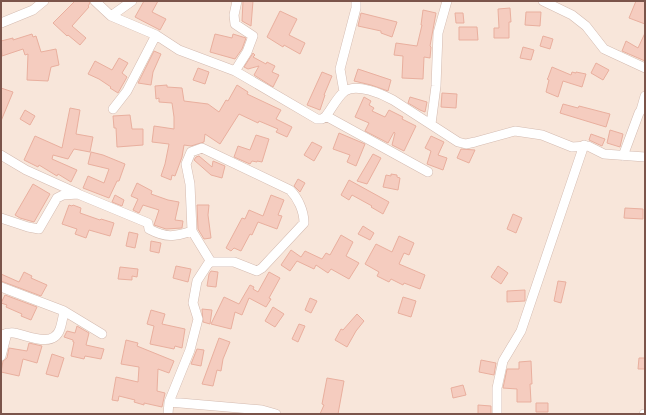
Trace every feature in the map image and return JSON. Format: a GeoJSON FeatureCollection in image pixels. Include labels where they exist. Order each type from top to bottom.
{"type":"FeatureCollection","features":[{"type":"Feature","properties":{"kind":"street"},"geometry":{"type":"LineString","coordinates":[[1,23],[33,10],[44,1]]}},
{"type":"Feature","properties":{"kind":"street"},"geometry":{"type":"LineString","coordinates":[[95,1],[111,16],[156,35],[179,50],[234,71],[317,119],[322,119],[326,116],[344,92],[350,88],[358,88],[384,96],[458,142],[466,144],[515,131],[542,135],[572,146],[588,146],[604,154],[645,157]]}},
{"type":"Feature","properties":{"kind":"street"},"geometry":{"type":"LineString","coordinates":[[111,16],[132,1]]}},
{"type":"Feature","properties":{"kind":"street"},"geometry":{"type":"LineString","coordinates":[[234,71],[247,52],[253,36],[235,24],[234,15],[237,1]]}},
{"type":"Feature","properties":{"kind":"street"},"geometry":{"type":"LineString","coordinates":[[344,92],[340,69],[356,8],[356,1]]}},
{"type":"Feature","properties":{"kind":"street"},"geometry":{"type":"LineString","coordinates":[[431,124],[436,86],[438,33],[447,1]]}},
{"type":"Feature","properties":{"kind":"street"},"geometry":{"type":"LineString","coordinates":[[543,1],[586,26],[604,49],[645,68]]}},
{"type":"Feature","properties":{"kind":"street"},"geometry":{"type":"LineString","coordinates":[[113,109],[127,91],[156,35]]}},
{"type":"Feature","properties":{"kind":"street"},"geometry":{"type":"LineString","coordinates":[[623,156],[645,96]]}},
{"type":"Feature","properties":{"kind":"street"},"geometry":{"type":"LineString","coordinates":[[326,116],[428,172]]}},
{"type":"Feature","properties":{"kind":"street"},"geometry":{"type":"LineString","coordinates":[[497,414],[497,388],[503,361],[521,331],[584,145]]}},
{"type":"Feature","properties":{"kind":"street"},"geometry":{"type":"LineString","coordinates":[[168,414],[169,402],[190,350],[198,319],[193,302],[197,281],[208,264],[211,262],[234,262],[257,271],[262,268],[304,223],[304,218],[296,196],[290,190],[202,148],[191,152],[186,164],[190,184],[192,231],[211,262]]}},
{"type":"Feature","properties":{"kind":"street"},"geometry":{"type":"LineString","coordinates":[[1,155],[26,170],[78,194],[148,223],[149,229],[158,234],[177,236],[192,231]]}},
{"type":"Feature","properties":{"kind":"street"},"geometry":{"type":"LineString","coordinates":[[1,218],[39,229],[57,198],[63,195],[78,194]]}},
{"type":"Feature","properties":{"kind":"street"},"geometry":{"type":"LineString","coordinates":[[1,287],[64,310],[102,334]]}},
{"type":"Feature","properties":{"kind":"street"},"geometry":{"type":"LineString","coordinates":[[1,356],[4,334],[12,332],[40,340],[47,340],[55,336],[60,331],[64,310]]}},
{"type":"Feature","properties":{"kind":"street"},"geometry":{"type":"LineString","coordinates":[[169,402],[262,410],[276,414]]}},
{"type":"Feature","properties":{"kind":"shaded area"},"geometry":{"type":"Polygon","coordinates":[[[1,1],[645,1],[645,414],[1,414],[1,1]]]}},
{"type":"Feature","properties":{"kind":"building"},"geometry":{"type":"Polygon","coordinates":[[[75,1],[89,1],[90,3],[88,6],[89,7],[72,26],[86,38],[80,45],[68,35],[67,36],[53,23],[75,1]]]}},
{"type":"Feature","properties":{"kind":"building"},"geometry":{"type":"Polygon","coordinates":[[[144,1],[158,1],[152,12],[166,19],[160,30],[135,17],[144,1]]]}},
{"type":"Feature","properties":{"kind":"building"},"geometry":{"type":"Polygon","coordinates":[[[243,1],[253,1],[251,26],[242,21],[243,1]]]}},
{"type":"Feature","properties":{"kind":"building"},"geometry":{"type":"Polygon","coordinates":[[[636,1],[645,1],[645,24],[629,18],[636,1]]]}},
{"type":"Feature","properties":{"kind":"building"},"geometry":{"type":"Polygon","coordinates":[[[510,8],[511,22],[509,22],[509,38],[494,38],[494,28],[499,28],[498,9],[510,8]]]}},
{"type":"Feature","properties":{"kind":"building"},"geometry":{"type":"Polygon","coordinates":[[[423,10],[436,13],[430,46],[430,58],[424,57],[423,79],[402,78],[403,56],[394,55],[396,43],[417,46],[422,25],[423,10]]]}},
{"type":"Feature","properties":{"kind":"building"},"geometry":{"type":"Polygon","coordinates":[[[280,11],[297,19],[289,35],[305,43],[300,54],[284,45],[283,47],[267,37],[280,11]]]}},
{"type":"Feature","properties":{"kind":"building"},"geometry":{"type":"Polygon","coordinates":[[[526,12],[541,12],[540,26],[525,25],[526,12]]]}},
{"type":"Feature","properties":{"kind":"building"},"geometry":{"type":"Polygon","coordinates":[[[361,13],[397,22],[392,37],[381,33],[381,31],[358,26],[361,13]]]}},
{"type":"Feature","properties":{"kind":"building"},"geometry":{"type":"Polygon","coordinates":[[[455,13],[463,13],[464,23],[456,23],[455,13]]]}},
{"type":"Feature","properties":{"kind":"building"},"geometry":{"type":"Polygon","coordinates":[[[459,27],[477,27],[478,40],[459,40],[459,27]]]}},
{"type":"Feature","properties":{"kind":"building"},"geometry":{"type":"Polygon","coordinates":[[[645,33],[645,61],[622,51],[626,41],[638,48],[645,33]]]}},
{"type":"Feature","properties":{"kind":"building"},"geometry":{"type":"Polygon","coordinates":[[[32,34],[33,37],[36,36],[41,52],[56,49],[59,65],[51,67],[48,81],[27,80],[28,54],[25,55],[23,49],[2,56],[1,41],[13,38],[13,40],[32,34]]]}},
{"type":"Feature","properties":{"kind":"building"},"geometry":{"type":"Polygon","coordinates":[[[215,34],[232,38],[233,34],[246,38],[242,49],[235,59],[210,52],[215,34]]]}},
{"type":"Feature","properties":{"kind":"building"},"geometry":{"type":"Polygon","coordinates":[[[543,36],[553,39],[550,49],[540,46],[543,36]]]}},
{"type":"Feature","properties":{"kind":"building"},"geometry":{"type":"Polygon","coordinates":[[[523,47],[534,50],[531,60],[520,58],[523,47]]]}},
{"type":"Feature","properties":{"kind":"building"},"geometry":{"type":"Polygon","coordinates":[[[154,51],[161,54],[153,72],[151,85],[138,83],[154,51]]]}},
{"type":"Feature","properties":{"kind":"building"},"geometry":{"type":"Polygon","coordinates":[[[253,53],[255,55],[253,57],[266,64],[267,62],[275,66],[272,72],[279,75],[273,87],[254,75],[259,66],[248,69],[244,67],[253,53]]]}},
{"type":"Feature","properties":{"kind":"building"},"geometry":{"type":"Polygon","coordinates":[[[119,58],[128,63],[122,73],[127,77],[118,93],[99,79],[88,74],[95,61],[112,70],[119,58]]]}},
{"type":"Feature","properties":{"kind":"building"},"geometry":{"type":"Polygon","coordinates":[[[596,63],[609,70],[603,80],[591,73],[596,63]]]}},
{"type":"Feature","properties":{"kind":"building"},"geometry":{"type":"Polygon","coordinates":[[[552,67],[571,75],[572,72],[586,74],[582,87],[563,81],[558,97],[546,92],[549,80],[547,79],[552,67]]]}},
{"type":"Feature","properties":{"kind":"building"},"geometry":{"type":"Polygon","coordinates":[[[198,68],[209,72],[205,84],[193,80],[198,68]]]}},
{"type":"Feature","properties":{"kind":"building"},"geometry":{"type":"Polygon","coordinates":[[[358,69],[391,80],[388,91],[354,81],[358,69]]]}},
{"type":"Feature","properties":{"kind":"building"},"geometry":{"type":"Polygon","coordinates":[[[322,72],[332,76],[324,95],[320,110],[307,105],[322,72]]]}},
{"type":"Feature","properties":{"kind":"building"},"geometry":{"type":"Polygon","coordinates":[[[167,85],[167,87],[182,88],[184,101],[208,104],[219,112],[226,100],[228,101],[237,85],[248,92],[247,94],[281,110],[276,119],[292,127],[287,137],[276,132],[278,129],[259,121],[258,123],[239,114],[220,144],[205,134],[204,142],[191,146],[184,145],[182,157],[175,176],[172,175],[171,180],[161,176],[169,144],[152,142],[154,126],[174,129],[172,103],[159,102],[159,98],[156,99],[155,86],[167,85]]]}},
{"type":"Feature","properties":{"kind":"building"},"geometry":{"type":"Polygon","coordinates":[[[1,88],[13,92],[1,121],[1,88]]]}},
{"type":"Feature","properties":{"kind":"building"},"geometry":{"type":"Polygon","coordinates":[[[442,93],[457,94],[456,108],[441,107],[442,93]]]}},
{"type":"Feature","properties":{"kind":"building"},"geometry":{"type":"Polygon","coordinates":[[[364,97],[371,101],[369,105],[374,108],[372,111],[385,117],[389,110],[416,126],[404,151],[392,145],[394,132],[388,143],[365,131],[369,123],[355,117],[364,97]]]}},
{"type":"Feature","properties":{"kind":"building"},"geometry":{"type":"Polygon","coordinates":[[[410,97],[427,102],[425,112],[408,103],[410,97]]]}},
{"type":"Feature","properties":{"kind":"building"},"geometry":{"type":"Polygon","coordinates":[[[563,104],[578,108],[579,106],[610,114],[606,127],[560,113],[563,104]]]}},
{"type":"Feature","properties":{"kind":"building"},"geometry":{"type":"Polygon","coordinates":[[[70,108],[80,110],[76,134],[93,137],[90,152],[74,149],[68,159],[53,155],[52,159],[77,170],[71,182],[58,174],[57,176],[39,165],[38,167],[24,160],[35,136],[62,148],[70,108]]]}},
{"type":"Feature","properties":{"kind":"building"},"geometry":{"type":"Polygon","coordinates":[[[25,110],[35,116],[30,125],[20,119],[25,110]]]}},
{"type":"Feature","properties":{"kind":"building"},"geometry":{"type":"Polygon","coordinates":[[[130,115],[132,129],[143,129],[143,145],[117,147],[116,128],[114,128],[113,116],[130,115]]]}},
{"type":"Feature","properties":{"kind":"building"},"geometry":{"type":"Polygon","coordinates":[[[610,130],[623,134],[620,147],[607,143],[610,130]]]}},
{"type":"Feature","properties":{"kind":"building"},"geometry":{"type":"Polygon","coordinates":[[[339,133],[365,144],[356,166],[347,162],[350,155],[333,149],[339,133]]]}},
{"type":"Feature","properties":{"kind":"building"},"geometry":{"type":"Polygon","coordinates":[[[591,134],[605,139],[602,146],[589,140],[591,134]]]}},
{"type":"Feature","properties":{"kind":"building"},"geometry":{"type":"Polygon","coordinates":[[[256,135],[269,139],[262,162],[252,161],[250,164],[234,157],[238,146],[250,150],[256,135]]]}},
{"type":"Feature","properties":{"kind":"building"},"geometry":{"type":"Polygon","coordinates":[[[431,136],[444,142],[438,155],[447,158],[443,170],[427,164],[431,151],[425,148],[431,136]]]}},
{"type":"Feature","properties":{"kind":"building"},"geometry":{"type":"Polygon","coordinates":[[[312,142],[322,147],[314,161],[304,155],[312,142]]]}},
{"type":"Feature","properties":{"kind":"building"},"geometry":{"type":"Polygon","coordinates":[[[461,149],[475,150],[469,163],[457,158],[461,149]]]}},
{"type":"Feature","properties":{"kind":"building"},"geometry":{"type":"Polygon","coordinates":[[[91,152],[125,164],[119,181],[117,181],[109,198],[83,188],[88,176],[104,183],[109,169],[88,164],[91,152]]]}},
{"type":"Feature","properties":{"kind":"building"},"geometry":{"type":"Polygon","coordinates":[[[373,154],[381,158],[367,184],[357,181],[373,154]]]}},
{"type":"Feature","properties":{"kind":"building"},"geometry":{"type":"Polygon","coordinates":[[[199,156],[212,167],[213,161],[225,166],[222,178],[211,175],[194,160],[199,156]]]}},
{"type":"Feature","properties":{"kind":"building"},"geometry":{"type":"Polygon","coordinates":[[[391,174],[397,175],[397,177],[400,178],[398,190],[383,187],[386,175],[391,176],[391,174]]]}},
{"type":"Feature","properties":{"kind":"building"},"geometry":{"type":"Polygon","coordinates":[[[298,179],[305,183],[300,192],[294,186],[298,179]]]}},
{"type":"Feature","properties":{"kind":"building"},"geometry":{"type":"Polygon","coordinates":[[[349,180],[389,202],[383,214],[352,195],[349,200],[341,195],[349,180]]]}},
{"type":"Feature","properties":{"kind":"building"},"geometry":{"type":"Polygon","coordinates":[[[137,183],[152,191],[151,194],[179,202],[175,220],[183,221],[182,228],[166,229],[154,225],[159,210],[143,205],[139,213],[133,210],[138,199],[131,196],[137,183]]]}},
{"type":"Feature","properties":{"kind":"building"},"geometry":{"type":"Polygon","coordinates":[[[33,184],[50,194],[34,222],[15,215],[33,184]]]}},
{"type":"Feature","properties":{"kind":"building"},"geometry":{"type":"Polygon","coordinates":[[[115,195],[124,200],[122,206],[112,202],[115,195]]]}},
{"type":"Feature","properties":{"kind":"building"},"geometry":{"type":"Polygon","coordinates":[[[271,195],[284,200],[278,215],[282,216],[277,229],[258,222],[252,235],[250,234],[241,251],[234,248],[231,251],[226,248],[242,218],[245,219],[249,210],[263,216],[271,195]]]}},
{"type":"Feature","properties":{"kind":"building"},"geometry":{"type":"Polygon","coordinates":[[[69,205],[81,208],[80,213],[114,223],[110,236],[89,230],[86,238],[75,234],[77,229],[62,224],[69,205]]]}},
{"type":"Feature","properties":{"kind":"building"},"geometry":{"type":"Polygon","coordinates":[[[197,205],[209,205],[208,215],[211,238],[204,239],[198,229],[197,205]]]}},
{"type":"Feature","properties":{"kind":"building"},"geometry":{"type":"Polygon","coordinates":[[[625,208],[643,209],[643,219],[624,218],[625,208]]]}},
{"type":"Feature","properties":{"kind":"building"},"geometry":{"type":"Polygon","coordinates":[[[513,214],[522,218],[516,233],[507,229],[513,214]]]}},
{"type":"Feature","properties":{"kind":"building"},"geometry":{"type":"Polygon","coordinates":[[[363,226],[374,233],[370,240],[358,234],[363,226]]]}},
{"type":"Feature","properties":{"kind":"building"},"geometry":{"type":"Polygon","coordinates":[[[129,232],[138,234],[135,248],[126,246],[129,232]]]}},
{"type":"Feature","properties":{"kind":"building"},"geometry":{"type":"Polygon","coordinates":[[[341,235],[353,242],[346,256],[359,263],[349,279],[331,269],[328,273],[316,265],[314,269],[297,261],[290,271],[281,265],[291,250],[301,257],[305,251],[322,259],[326,253],[330,255],[341,235]]]}},
{"type":"Feature","properties":{"kind":"building"},"geometry":{"type":"Polygon","coordinates":[[[399,236],[414,243],[409,255],[404,253],[399,264],[425,275],[420,289],[404,283],[403,285],[391,279],[389,282],[377,276],[379,272],[365,264],[376,244],[392,252],[399,236]]]}},
{"type":"Feature","properties":{"kind":"building"},"geometry":{"type":"Polygon","coordinates":[[[151,241],[161,243],[159,253],[150,251],[151,241]]]}},
{"type":"Feature","properties":{"kind":"building"},"geometry":{"type":"Polygon","coordinates":[[[176,266],[191,269],[188,282],[173,278],[176,266]]]}},
{"type":"Feature","properties":{"kind":"building"},"geometry":{"type":"Polygon","coordinates":[[[498,266],[508,273],[501,284],[491,277],[498,266]]]}},
{"type":"Feature","properties":{"kind":"building"},"geometry":{"type":"Polygon","coordinates":[[[120,267],[138,269],[137,277],[132,276],[132,280],[118,279],[120,267]]]}},
{"type":"Feature","properties":{"kind":"building"},"geometry":{"type":"Polygon","coordinates":[[[211,271],[218,272],[216,287],[207,286],[211,271]]]}},
{"type":"Feature","properties":{"kind":"building"},"geometry":{"type":"Polygon","coordinates":[[[24,272],[32,276],[31,278],[47,285],[41,296],[1,281],[1,274],[19,282],[24,272]]]}},
{"type":"Feature","properties":{"kind":"building"},"geometry":{"type":"Polygon","coordinates":[[[269,272],[280,278],[269,298],[271,299],[266,307],[249,298],[242,315],[235,312],[231,329],[211,324],[224,297],[239,304],[250,285],[258,292],[269,272]]]}},
{"type":"Feature","properties":{"kind":"building"},"geometry":{"type":"Polygon","coordinates":[[[558,281],[566,282],[561,303],[554,301],[558,281]]]}},
{"type":"Feature","properties":{"kind":"building"},"geometry":{"type":"Polygon","coordinates":[[[525,290],[525,301],[507,302],[507,291],[525,290]]]}},
{"type":"Feature","properties":{"kind":"building"},"geometry":{"type":"Polygon","coordinates":[[[5,295],[37,307],[31,320],[21,316],[22,314],[6,307],[7,305],[1,303],[5,295]]]}},
{"type":"Feature","properties":{"kind":"building"},"geometry":{"type":"Polygon","coordinates":[[[403,297],[416,301],[411,317],[398,313],[403,297]]]}},
{"type":"Feature","properties":{"kind":"building"},"geometry":{"type":"Polygon","coordinates":[[[310,298],[317,301],[311,313],[305,310],[310,298]]]}},
{"type":"Feature","properties":{"kind":"building"},"geometry":{"type":"Polygon","coordinates":[[[273,307],[284,314],[275,327],[265,321],[273,307]]]}},
{"type":"Feature","properties":{"kind":"building"},"geometry":{"type":"Polygon","coordinates":[[[202,309],[212,310],[210,324],[203,322],[202,309]]]}},
{"type":"Feature","properties":{"kind":"building"},"geometry":{"type":"Polygon","coordinates":[[[151,310],[165,314],[162,324],[185,329],[182,348],[175,346],[174,349],[150,344],[154,326],[147,324],[151,310]]]}},
{"type":"Feature","properties":{"kind":"building"},"geometry":{"type":"Polygon","coordinates":[[[357,314],[364,321],[356,331],[347,347],[335,340],[341,329],[343,330],[357,314]]]}},
{"type":"Feature","properties":{"kind":"building"},"geometry":{"type":"Polygon","coordinates":[[[299,324],[305,326],[298,342],[292,339],[299,324]]]}},
{"type":"Feature","properties":{"kind":"building"},"geometry":{"type":"Polygon","coordinates":[[[77,326],[89,333],[86,345],[104,349],[101,359],[85,356],[84,359],[71,356],[74,342],[73,340],[64,337],[67,331],[75,333],[77,326]]]}},
{"type":"Feature","properties":{"kind":"building"},"geometry":{"type":"Polygon","coordinates":[[[219,338],[230,342],[223,359],[221,371],[217,370],[213,386],[202,384],[219,338]]]}},
{"type":"Feature","properties":{"kind":"building"},"geometry":{"type":"Polygon","coordinates":[[[126,340],[138,343],[137,346],[174,361],[169,373],[158,369],[157,391],[165,393],[162,407],[144,403],[144,405],[134,402],[135,400],[119,396],[118,401],[112,400],[116,377],[138,382],[139,367],[121,364],[126,340]]]}},
{"type":"Feature","properties":{"kind":"building"},"geometry":{"type":"Polygon","coordinates":[[[29,343],[42,346],[37,363],[23,359],[19,376],[1,372],[3,361],[7,358],[9,348],[27,351],[29,343]]]}},
{"type":"Feature","properties":{"kind":"building"},"geometry":{"type":"Polygon","coordinates":[[[197,349],[204,350],[201,366],[191,364],[197,349]]]}},
{"type":"Feature","properties":{"kind":"building"},"geometry":{"type":"Polygon","coordinates":[[[52,354],[64,358],[58,377],[46,374],[52,354]]]}},
{"type":"Feature","properties":{"kind":"building"},"geometry":{"type":"Polygon","coordinates":[[[639,358],[645,358],[645,369],[638,369],[639,358]]]}},
{"type":"Feature","properties":{"kind":"building"},"geometry":{"type":"Polygon","coordinates":[[[481,360],[496,363],[494,375],[479,372],[481,360]]]}},
{"type":"Feature","properties":{"kind":"building"},"geometry":{"type":"Polygon","coordinates":[[[531,361],[531,402],[517,402],[517,389],[503,388],[507,369],[519,369],[519,362],[531,361]]]}},
{"type":"Feature","properties":{"kind":"building"},"geometry":{"type":"Polygon","coordinates":[[[327,378],[344,381],[338,414],[320,414],[324,405],[322,404],[327,378]]]}},
{"type":"Feature","properties":{"kind":"building"},"geometry":{"type":"Polygon","coordinates":[[[463,385],[466,395],[453,398],[451,388],[463,385]]]}},
{"type":"Feature","properties":{"kind":"building"},"geometry":{"type":"Polygon","coordinates":[[[536,403],[548,403],[548,412],[536,412],[536,403]]]}},
{"type":"Feature","properties":{"kind":"building"},"geometry":{"type":"Polygon","coordinates":[[[478,405],[491,406],[491,414],[478,414],[478,405]]]}}]}
